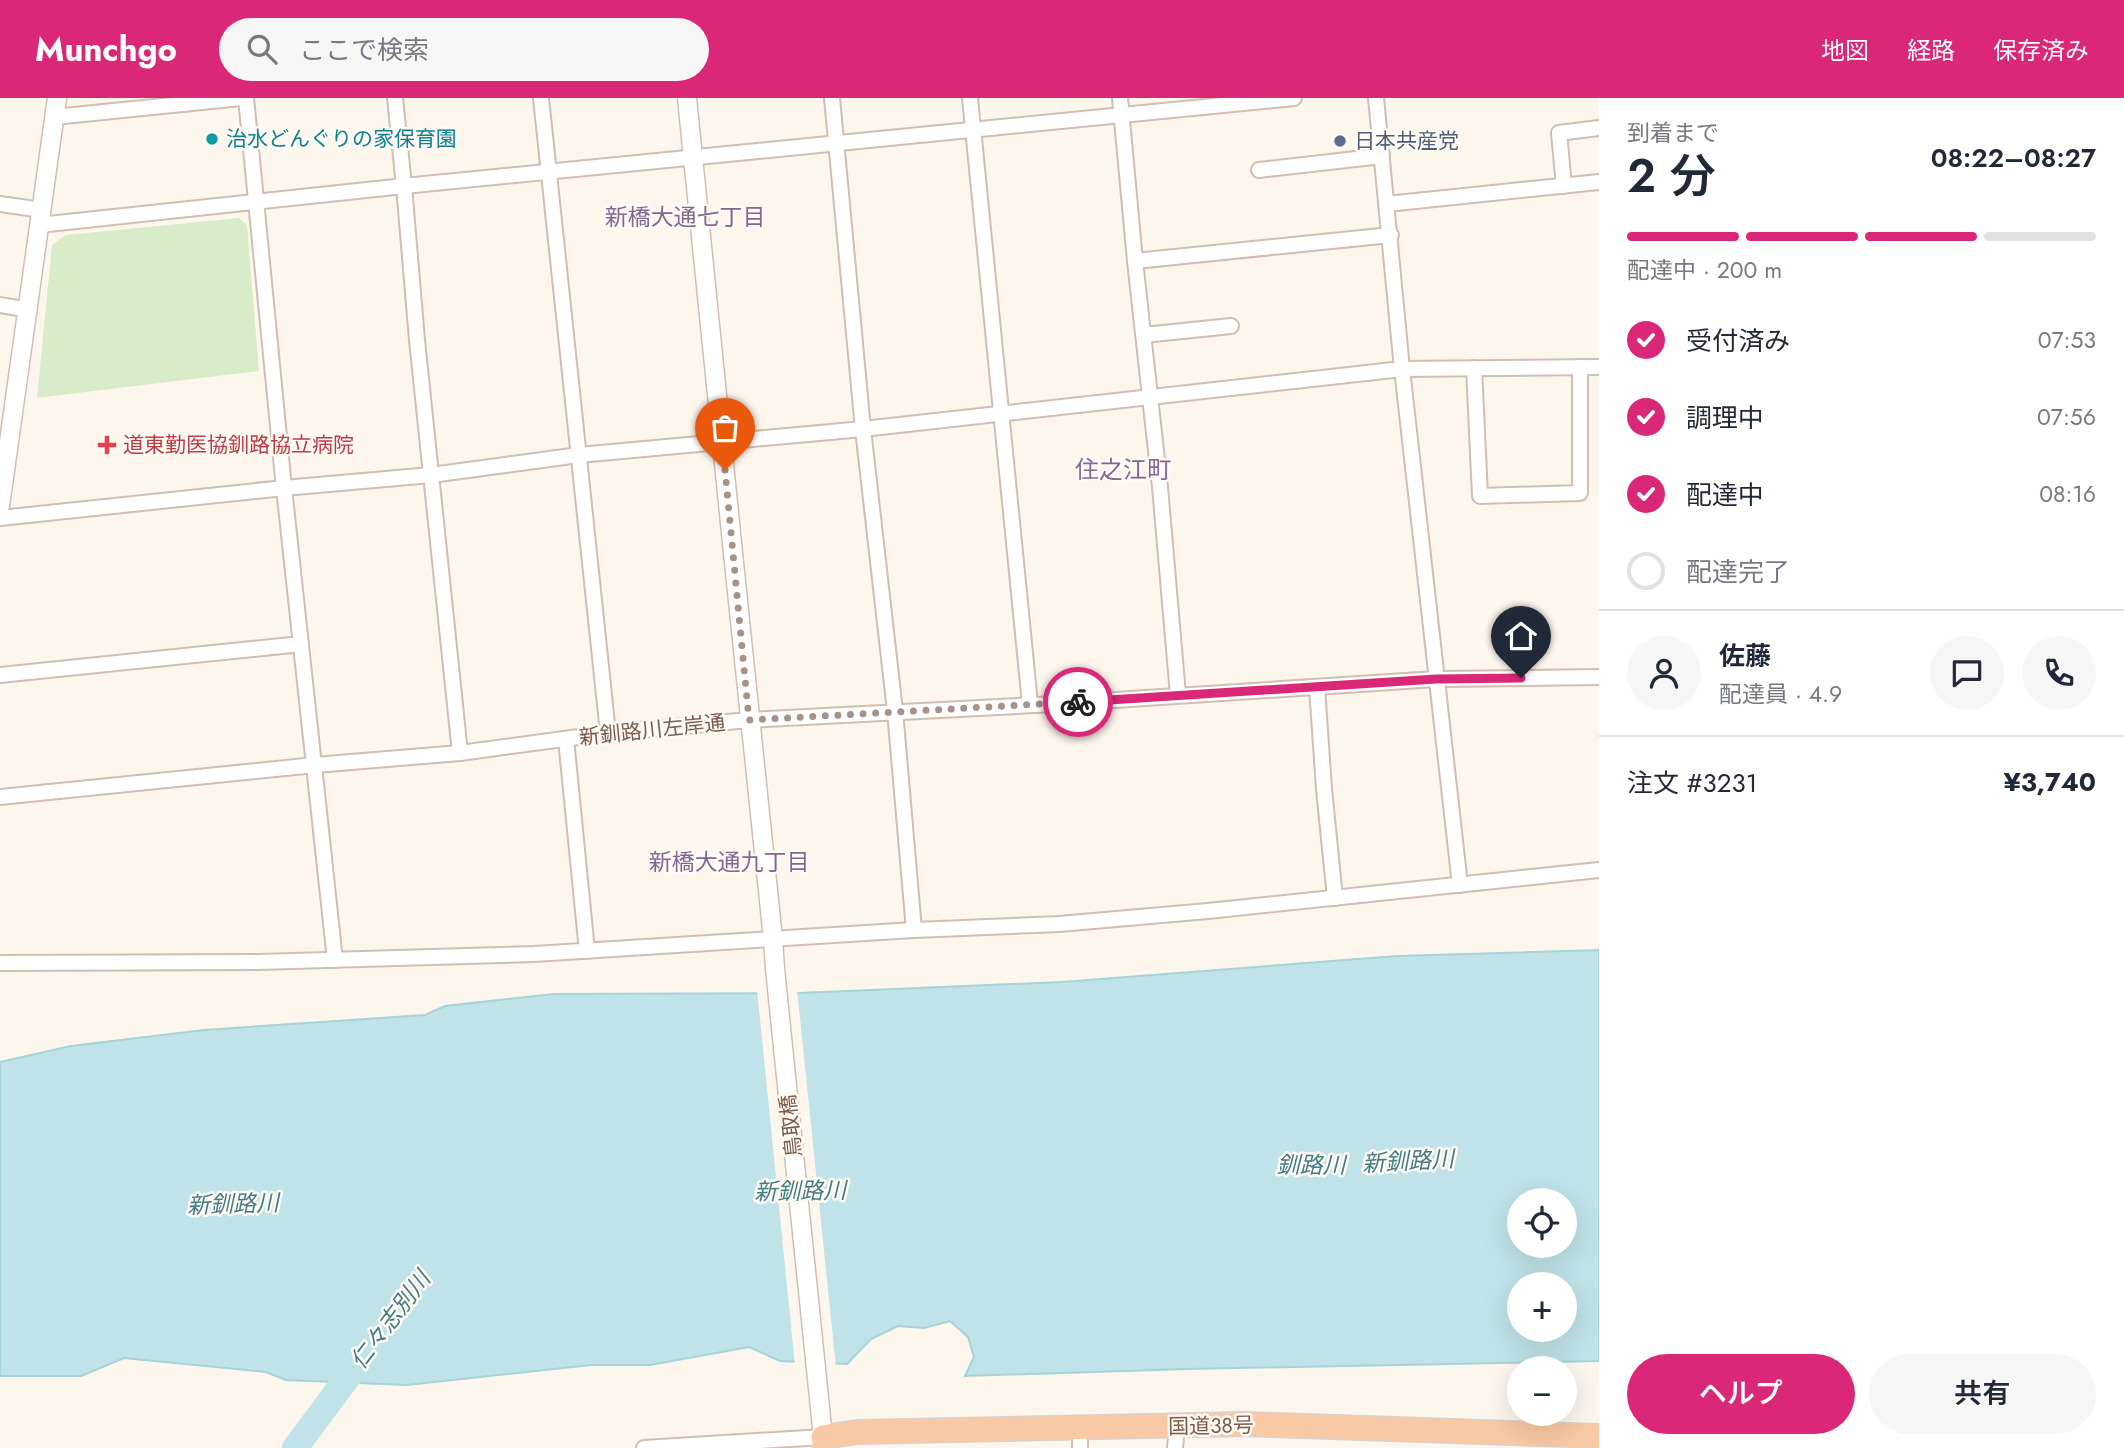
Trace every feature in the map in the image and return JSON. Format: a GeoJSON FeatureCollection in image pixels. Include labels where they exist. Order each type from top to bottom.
{"type":"FeatureCollection","features":[{"type":"Feature","properties":{"kind":"highway","name":"国道38号"},"geometry":{"type":"LineString","coordinates":[[824,1442],[858,1432],[1080,1438],[1176,1437],[1244,1424],[1599,1437]]}},
{"type":"Feature","properties":{"kind":"street"},"geometry":{"type":"LineString","coordinates":[[0,506],[3,465],[29,310],[57,98]]}},
{"type":"Feature","properties":{"kind":"street"},"geometry":{"type":"LineString","coordinates":[[54,117],[243,98],[257,203],[284,488],[335,960]]}},
{"type":"Feature","properties":{"kind":"street"},"geometry":{"type":"LineString","coordinates":[[411,98],[395,99],[460,752]]}},
{"type":"Feature","properties":{"kind":"street"},"geometry":{"type":"LineString","coordinates":[[541,98],[608,733]]}},
{"type":"Feature","properties":{"kind":"street","name":"鳥取橋"},"geometry":{"type":"LineString","coordinates":[[687,98],[824,1442]]}},
{"type":"Feature","properties":{"kind":"street"},"geometry":{"type":"LineString","coordinates":[[832,98],[863,429],[895,711],[914,930]]}},
{"type":"Feature","properties":{"kind":"street"},"geometry":{"type":"LineString","coordinates":[[970,98],[1030,704]]}},
{"type":"Feature","properties":{"kind":"street"},"geometry":{"type":"LineString","coordinates":[[1120,98],[1160,487],[1178,695]]}},
{"type":"Feature","properties":{"kind":"street"},"geometry":{"type":"LineString","coordinates":[[0,204],[41,217],[257,203],[1122,115],[1245,100],[1294,98]]}},
{"type":"Feature","properties":{"kind":"street"},"geometry":{"type":"LineString","coordinates":[[1377,98],[1402,369],[1460,885]]}},
{"type":"Feature","properties":{"kind":"street"},"geometry":{"type":"LineString","coordinates":[[1564,186],[1559,133],[1599,128]]}},
{"type":"Feature","properties":{"kind":"street"},"geometry":{"type":"LineString","coordinates":[[1259,170],[1382,156]]}},
{"type":"Feature","properties":{"kind":"street"},"geometry":{"type":"LineString","coordinates":[[1387,204],[1599,182]]}},
{"type":"Feature","properties":{"kind":"street"},"geometry":{"type":"LineString","coordinates":[[1135,261],[1391,235]]}},
{"type":"Feature","properties":{"kind":"street"},"geometry":{"type":"LineString","coordinates":[[0,305],[29,310]]}},
{"type":"Feature","properties":{"kind":"street"},"geometry":{"type":"LineString","coordinates":[[1144,335],[1231,326]]}},
{"type":"Feature","properties":{"kind":"street"},"geometry":{"type":"LineString","coordinates":[[1474,368],[1480,496],[1580,494],[1580,367]]}},
{"type":"Feature","properties":{"kind":"street"},"geometry":{"type":"LineString","coordinates":[[0,517],[431,475],[579,455],[863,429],[1402,369],[1599,367]]}},
{"type":"Feature","properties":{"kind":"street"},"geometry":{"type":"LineString","coordinates":[[0,675],[301,644]]}},
{"type":"Feature","properties":{"kind":"street","name":"新釧路川左岸通"},"geometry":{"type":"LineString","coordinates":[[0,797],[460,752],[608,733],[749,720],[1436,679],[1599,677]]}},
{"type":"Feature","properties":{"kind":"street"},"geometry":{"type":"LineString","coordinates":[[1317,687],[1335,898]]}},
{"type":"Feature","properties":{"kind":"street"},"geometry":{"type":"LineString","coordinates":[[566,739],[587,951]]}},
{"type":"Feature","properties":{"kind":"street"},"geometry":{"type":"LineString","coordinates":[[0,963],[129,964],[521,955],[914,930],[1059,924],[1599,870]]}},
{"type":"Feature","properties":{"kind":"street"},"geometry":{"type":"LineString","coordinates":[[644,1448],[824,1442]]}},
{"type":"Feature","properties":{"kind":"green space"},"geometry":{"type":"Polygon","coordinates":[[[239,218],[247,225],[259,371],[37,398],[52,245],[66,235],[239,218]]]}},
{"type":"Feature","properties":{"kind":"water","name":"釧路川"},"geometry":{"type":"Polygon","coordinates":[[[1599,950],[1599,1361],[1577,1361],[1577,1356],[1507,1356],[1507,1363],[965,1376],[974,1357],[968,1337],[950,1321],[924,1328],[898,1326],[871,1339],[847,1364],[780,1361],[749,1347],[650,1365],[591,1365],[407,1385],[286,1380],[266,1372],[124,1358],[81,1376],[0,1376],[0,1062],[71,1046],[204,1030],[425,1015],[445,1006],[554,994],[800,993],[1062,982],[1397,956],[1599,950]]]}},
{"type":"Feature","properties":{"kind":"pier"},"geometry":{"type":"Polygon","coordinates":[[[757,989],[797,989],[836,1367],[795,1365],[757,989]]]}},
{"type":"Feature","properties":{"kind":"waterway","name":"仁々志別川"},"geometry":{"type":"LineString","coordinates":[[295,1448],[365,1354]]}},
{"type":"Feature","properties":{"kind":"way so far"},"geometry":{"type":"LineString","coordinates":[[725,470],[749,720],[1078,702]]}},
{"type":"Feature","properties":{"kind":"place","name":"治水どんぐりの家保育園"},"geometry":{"type":"Point","coordinates":[212,139]}},
{"type":"Feature","properties":{"kind":"place","name":"日本共産党"},"geometry":{"type":"Point","coordinates":[1340,141]}},
{"type":"Feature","properties":{"kind":"place","name":"道東勤医協釧路協立病院"},"geometry":{"type":"Point","coordinates":[107,445]}},
{"type":"Feature","properties":{"kind":"district","name":"新橋大通七丁目"},"geometry":{"type":"Point","coordinates":[685,217]}},
{"type":"Feature","properties":{"kind":"district","name":"住之江町"},"geometry":{"type":"Point","coordinates":[1123,469]}},
{"type":"Feature","properties":{"kind":"district","name":"新橋大通九丁目"},"geometry":{"type":"Point","coordinates":[729,862]}},
{"type":"Feature","properties":{"kind":"route"},"geometry":{"type":"LineString","coordinates":[[1078,702],[1436,679],[1521,678]]}},
{"type":"Feature","properties":{"kind":"water label","name":"新釧路川"},"geometry":{"type":"Point","coordinates":[1408,1161]}},
{"type":"Feature","properties":{"kind":"water label","name":"新釧路川"},"geometry":{"type":"Point","coordinates":[800,1191]}},
{"type":"Feature","properties":{"kind":"water label","name":"新釧路川"},"geometry":{"type":"Point","coordinates":[233,1204]}}]}
